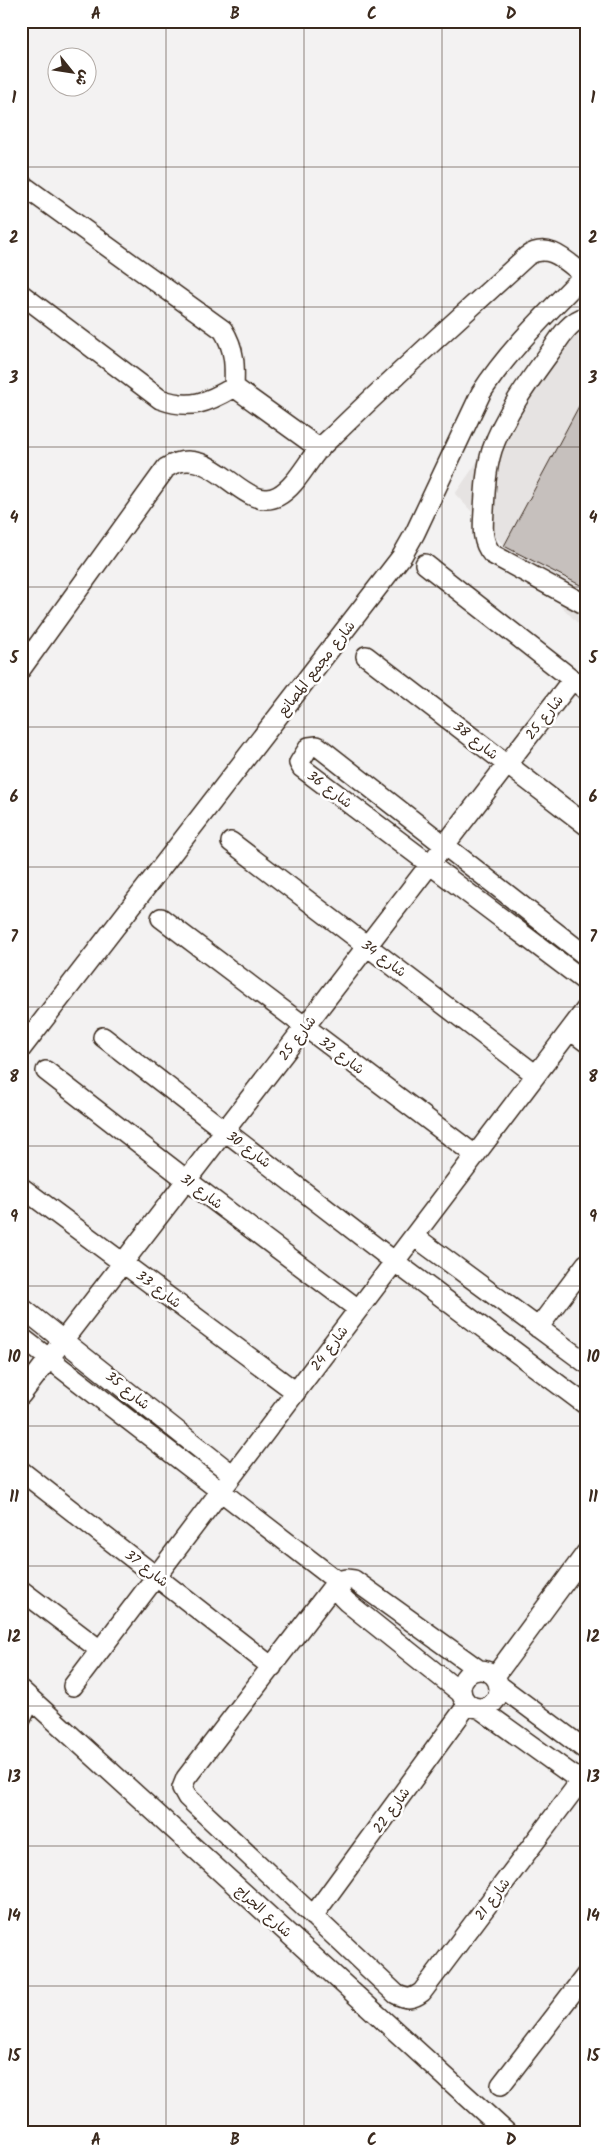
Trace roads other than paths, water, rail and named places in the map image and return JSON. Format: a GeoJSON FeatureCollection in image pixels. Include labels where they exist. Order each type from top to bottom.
{"type":"FeatureCollection","features":[{"type":"Feature","properties":{"kind":"street"},"geometry":{"type":"LineString","coordinates":[[21,184],[223,330],[232,347],[234,356],[234,388]]}},
{"type":"Feature","properties":{"kind":"street"},"geometry":{"type":"LineString","coordinates":[[21,669],[166,468],[175,462],[186,460],[204,463],[254,496],[264,499],[272,498],[287,489],[320,449],[360,409],[535,250],[545,249],[554,252],[585,274]]}},
{"type":"Feature","properties":{"kind":"street","name":"شارع مجمع المصانع"},"geometry":{"type":"LineString","coordinates":[[21,1049],[402,556],[415,533],[481,393],[506,358],[585,274]]}},
{"type":"Feature","properties":{"kind":"street"},"geometry":{"type":"LineString","coordinates":[[21,294],[160,399],[172,403],[195,405],[212,400],[234,388]]}},
{"type":"Feature","properties":{"kind":"street"},"geometry":{"type":"LineString","coordinates":[[586,317],[566,330],[534,373],[507,419],[493,449],[485,483],[483,533],[485,546],[492,554],[586,605]]}},
{"type":"Feature","properties":{"kind":"street"},"geometry":{"type":"LineString","coordinates":[[234,388],[320,449]]}},
{"type":"Feature","properties":{"kind":"street"},"geometry":{"type":"LineString","coordinates":[[425,564],[579,685]]}},
{"type":"Feature","properties":{"kind":"street","name":"شارع 38"},"geometry":{"type":"LineString","coordinates":[[366,656],[586,826]]}},
{"type":"Feature","properties":{"kind":"street","name":"شارع 25"},"geometry":{"type":"LineString","coordinates":[[21,1395],[226,1132],[507,764],[579,685]]}},
{"type":"Feature","properties":{"kind":"street","name":"شارع 36"},"geometry":{"type":"LineString","coordinates":[[586,956],[320,748],[317,746],[309,747],[299,760],[302,768],[586,982]]}},
{"type":"Feature","properties":{"kind":"street","name":"شارع 34"},"geometry":{"type":"LineString","coordinates":[[231,842],[536,1075]]}},
{"type":"Feature","properties":{"kind":"street","name":"شارع 32"},"geometry":{"type":"LineString","coordinates":[[161,918],[475,1155]]}},
{"type":"Feature","properties":{"kind":"street","name":"شارع 24"},"geometry":{"type":"LineString","coordinates":[[73,1686],[586,1010]]}},
{"type":"Feature","properties":{"kind":"street"},"geometry":{"type":"LineString","coordinates":[[570,1030],[586,1042]]}},
{"type":"Feature","properties":{"kind":"street","name":"شارع 30"},"geometry":{"type":"LineString","coordinates":[[102,1037],[395,1262],[586,1405]]}},
{"type":"Feature","properties":{"kind":"street","name":"شارع 31"},"geometry":{"type":"LineString","coordinates":[[46,1071],[358,1309]]}},
{"type":"Feature","properties":{"kind":"street","name":"شارع 33"},"geometry":{"type":"LineString","coordinates":[[21,1187],[296,1392]]}},
{"type":"Feature","properties":{"kind":"street"},"geometry":{"type":"LineString","coordinates":[[414,1236],[586,1363]]}},
{"type":"Feature","properties":{"kind":"street"},"geometry":{"type":"LineString","coordinates":[[538,1328],[586,1264]]}},
{"type":"Feature","properties":{"kind":"street","name":"شارع 35"},"geometry":{"type":"LineString","coordinates":[[21,1306],[233,1475]]}},
{"type":"Feature","properties":{"kind":"street","name":"شارع 35"},"geometry":{"type":"LineString","coordinates":[[21,1337],[337,1581]]}},
{"type":"Feature","properties":{"kind":"street","name":"شارع 37"},"geometry":{"type":"LineString","coordinates":[[21,1471],[272,1667]]}},
{"type":"Feature","properties":{"kind":"street"},"geometry":{"type":"LineString","coordinates":[[491,1677],[586,1553]]}},
{"type":"Feature","properties":{"kind":"street"},"geometry":{"type":"LineString","coordinates":[[313,1916],[184,1793],[182,1788],[186,1778],[337,1581],[354,1580],[491,1677],[586,1750]]}},
{"type":"Feature","properties":{"kind":"street"},"geometry":{"type":"LineString","coordinates":[[337,1581],[342,1597],[348,1602],[470,1702],[580,1782]]}},
{"type":"Feature","properties":{"kind":"street"},"geometry":{"type":"LineString","coordinates":[[21,1590],[100,1650]]}},
{"type":"Feature","properties":{"kind":"street"},"geometry":{"type":"LineString","coordinates":[[470,1702],[463,1680],[472,1671],[491,1677]]}},
{"type":"Feature","properties":{"kind":"street"},"geometry":{"type":"LineString","coordinates":[[470,1702],[492,1704],[497,1699],[491,1677]]}},
{"type":"Feature","properties":{"kind":"street"},"geometry":{"type":"LineString","coordinates":[[21,1718],[26,1695]]}},
{"type":"Feature","properties":{"kind":"street","name":"شارع الجراج"},"geometry":{"type":"LineString","coordinates":[[26,1695],[506,2132]]}},
{"type":"Feature","properties":{"kind":"street","name":"شارع 22"},"geometry":{"type":"LineString","coordinates":[[313,1916],[470,1702]]}},
{"type":"Feature","properties":{"kind":"street"},"geometry":{"type":"LineString","coordinates":[[580,1782],[575,1764],[578,1759],[586,1754]]}},
{"type":"Feature","properties":{"kind":"street","name":"شارع 21"},"geometry":{"type":"LineString","coordinates":[[313,1916],[396,1994],[411,1999],[422,1992],[580,1782]]}},
{"type":"Feature","properties":{"kind":"street"},"geometry":{"type":"LineString","coordinates":[[501,2085],[586,1975]]}}]}
